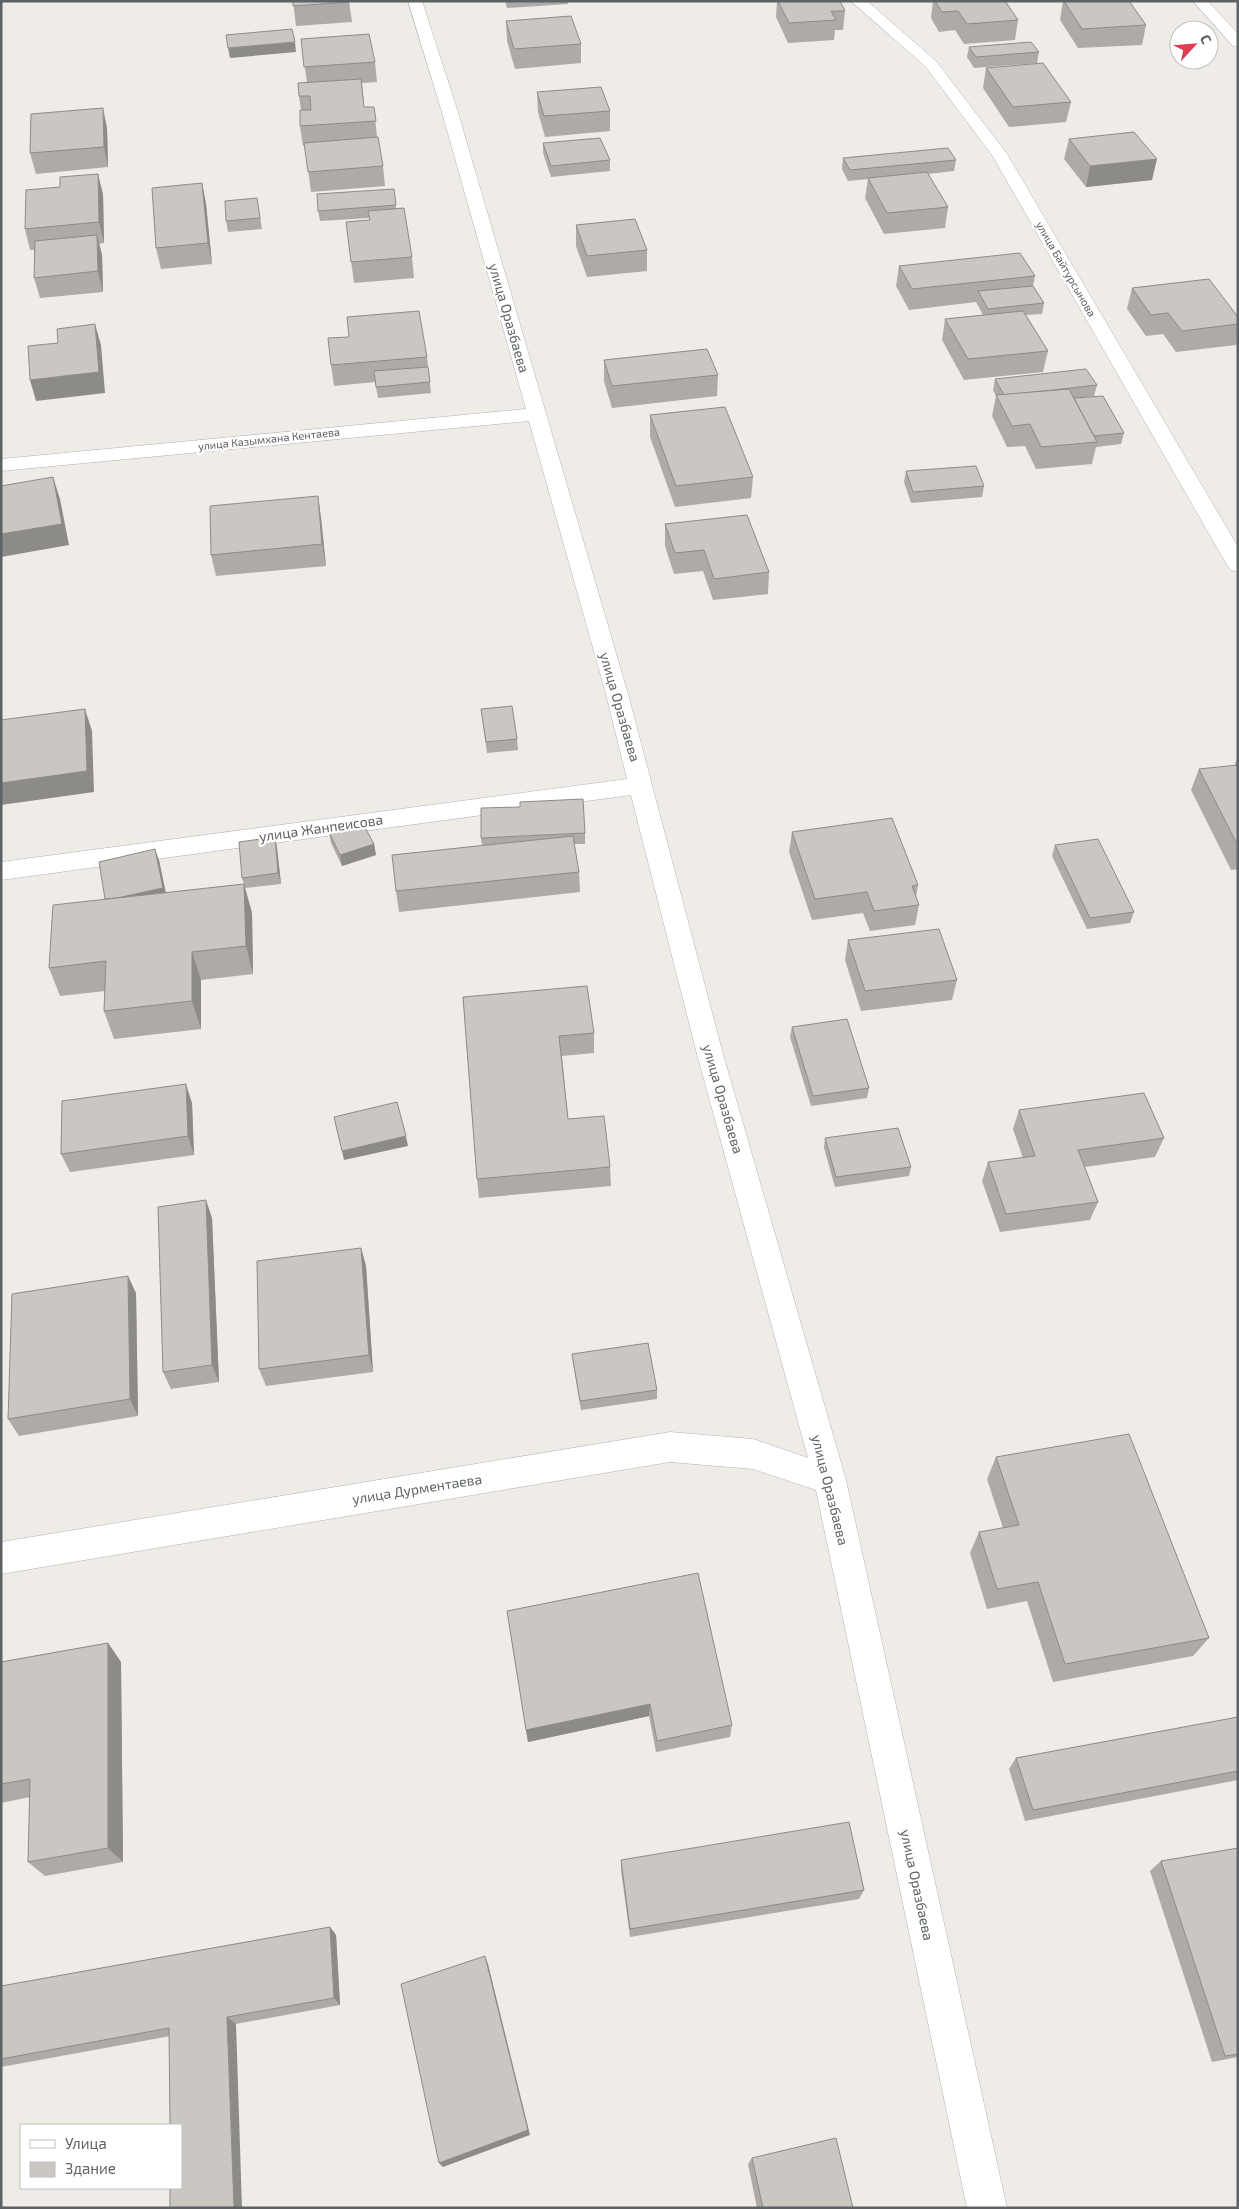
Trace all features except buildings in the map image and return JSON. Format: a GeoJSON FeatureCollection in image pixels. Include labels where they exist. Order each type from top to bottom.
{"type":"FeatureCollection","features":[{"type":"Feature","properties":{"kind":"street","name":"улица Оразбаева"},"geometry":{"type":"LineString","coordinates":[[415,1],[449,109],[641,784],[710,1054],[830,1480],[987,2208]]}},
{"type":"Feature","properties":{"kind":"street","name":"улица Байтурсынова"},"geometry":{"type":"LineString","coordinates":[[858,1],[931,64],[999,154],[1238,565]]}},
{"type":"Feature","properties":{"kind":"street"},"geometry":{"type":"LineString","coordinates":[[1200,1],[1238,43]]}},
{"type":"Feature","properties":{"kind":"street","name":"улица Казымхана Кентаева"},"geometry":{"type":"LineString","coordinates":[[1,465],[536,414]]}},
{"type":"Feature","properties":{"kind":"street","name":"улица Жанпеисова"},"geometry":{"type":"LineString","coordinates":[[1,871],[641,784]]}},
{"type":"Feature","properties":{"kind":"street","name":"улица Дурментаева"},"geometry":{"type":"LineString","coordinates":[[1,1558],[670,1447],[753,1454],[830,1480]]}}]}
